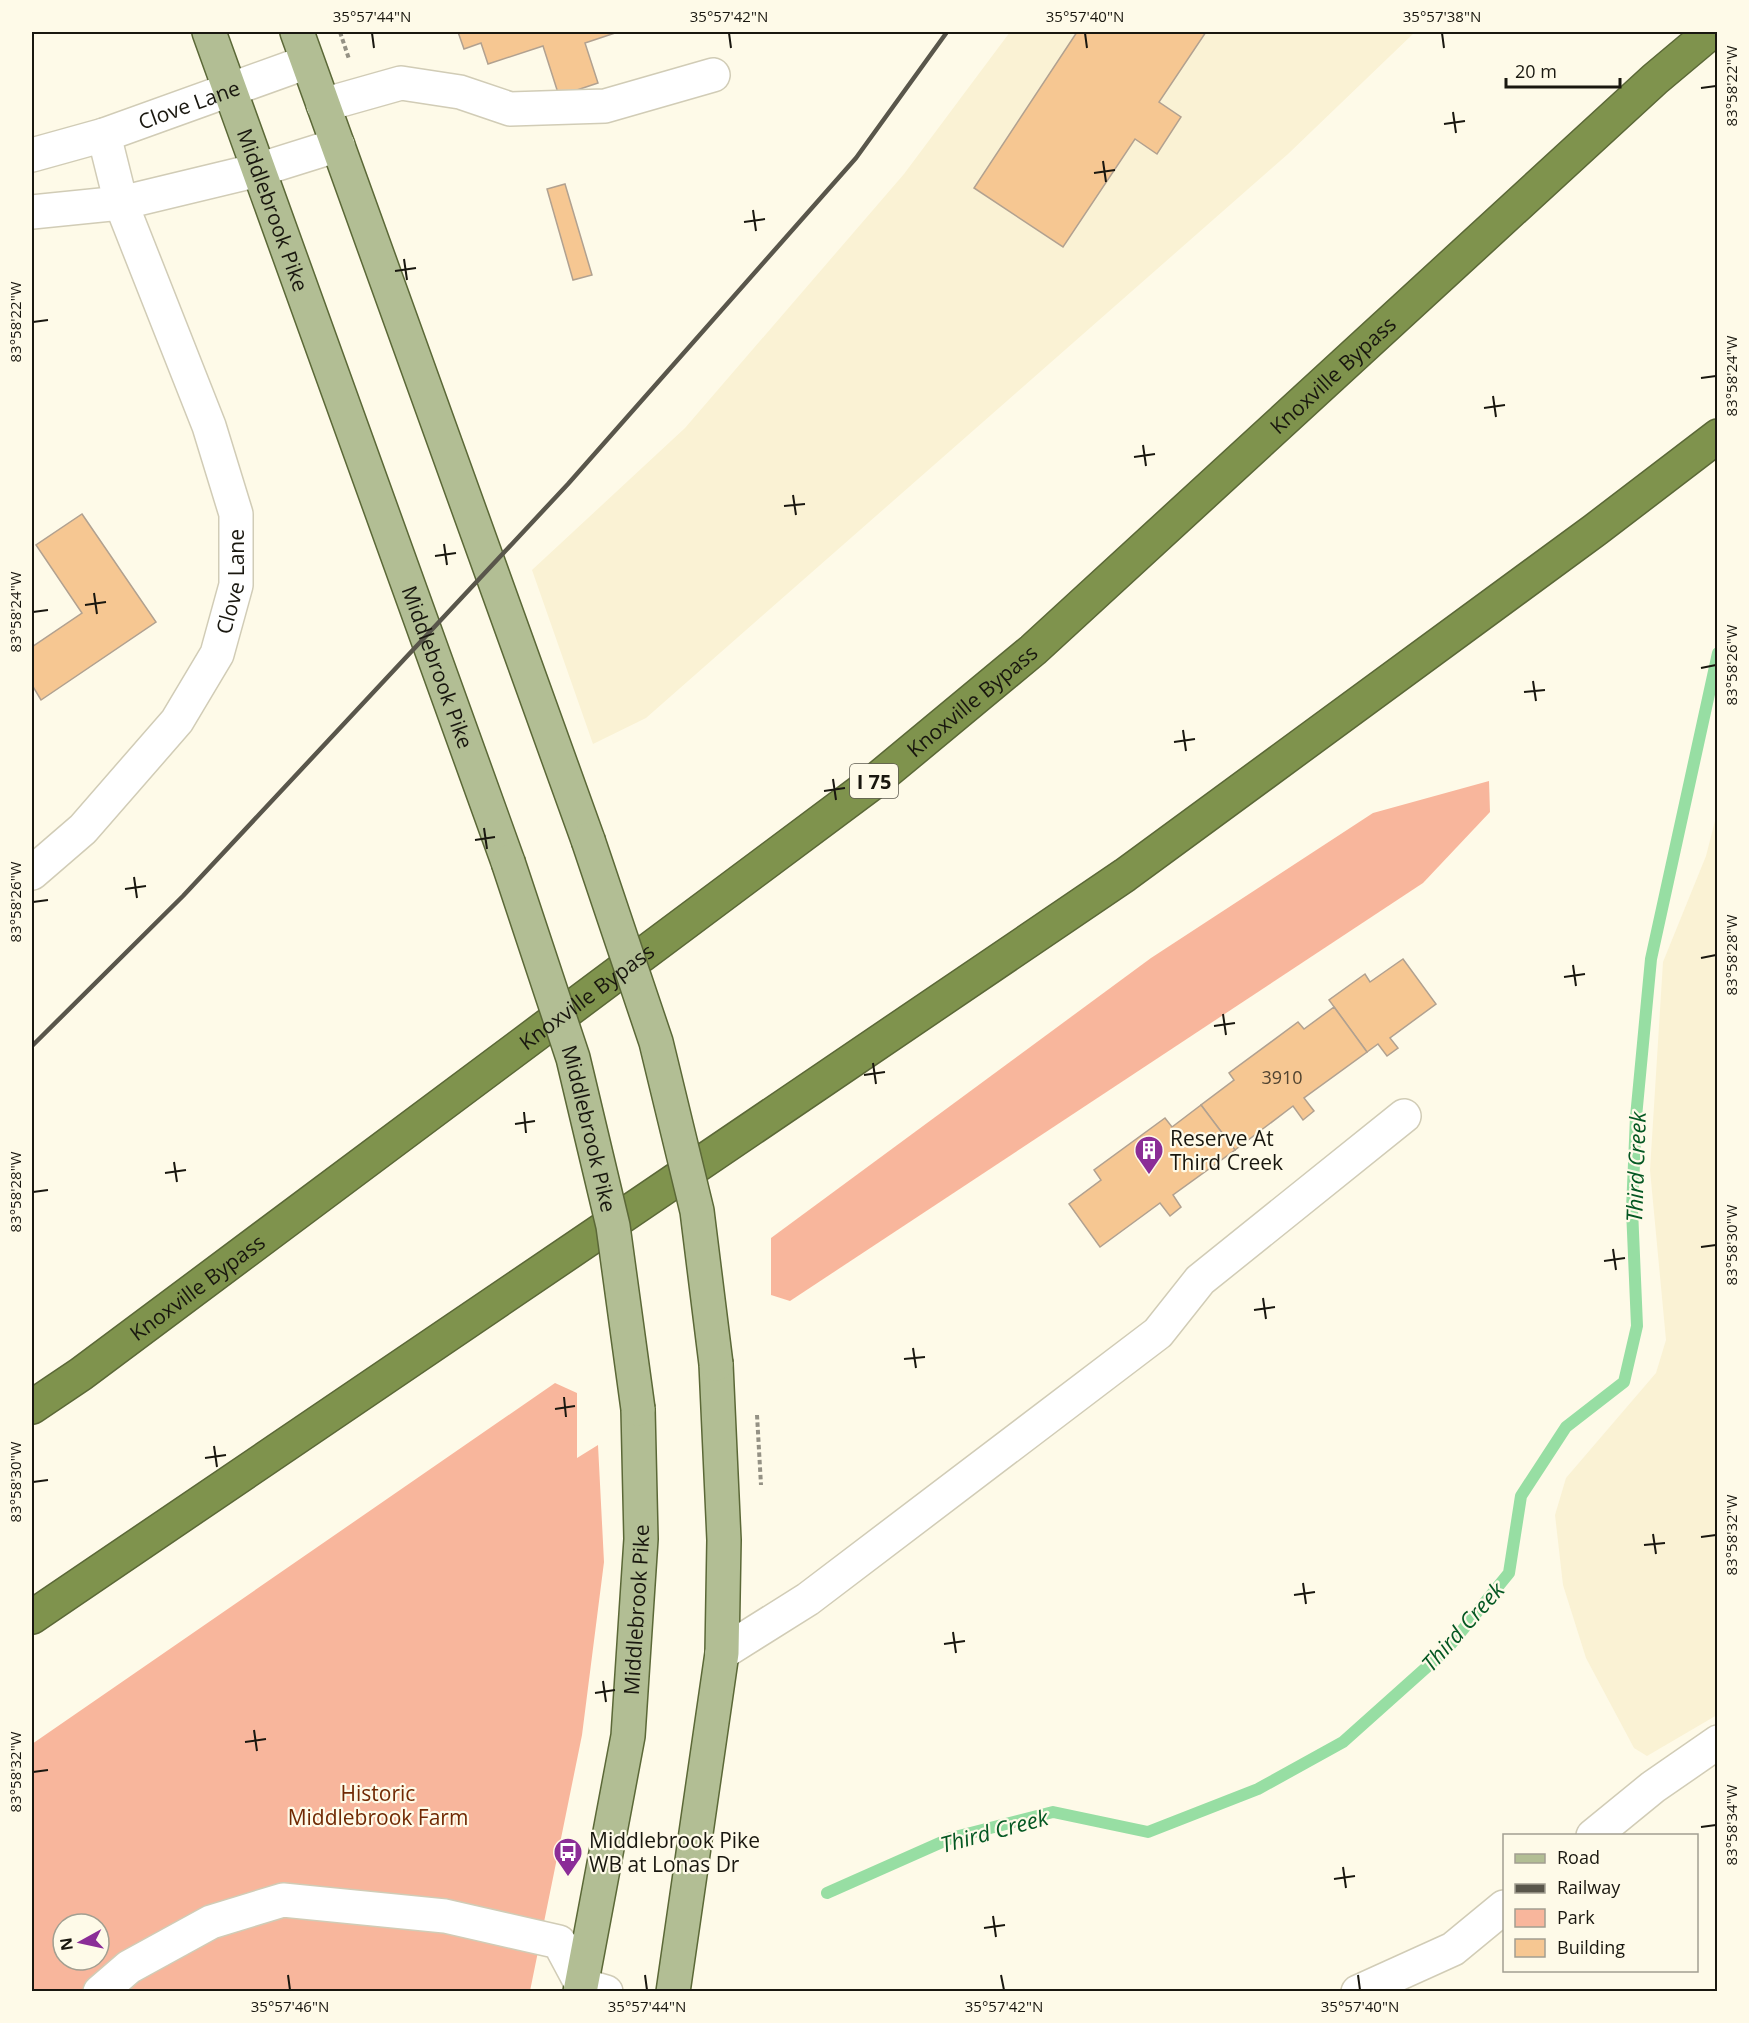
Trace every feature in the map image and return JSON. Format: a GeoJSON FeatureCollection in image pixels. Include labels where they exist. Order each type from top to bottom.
{"type":"FeatureCollection","features":[{"type":"Feature","properties":{"kind":"highway"},"geometry":{"type":"LineString","coordinates":[[1655,79],[1699,32]]}},
{"type":"Feature","properties":{"kind":"highway","name":"Knoxville Bypass"},"geometry":{"type":"LineString","coordinates":[[32,1407],[81,1374],[874,781],[1033,650],[1655,79],[1711,32]]}},
{"type":"Feature","properties":{"kind":"highway"},"geometry":{"type":"LineString","coordinates":[[32,1617],[1125,875],[1595,530],[1718,436]]}},
{"type":"Feature","properties":{"kind":"main road","name":"Middlebrook Pike"},"geometry":{"type":"LineString","coordinates":[[209,32],[508,862],[573,1058],[608,1203],[638,1409],[641,1539],[628,1736],[589,1989]]}},
{"type":"Feature","properties":{"kind":"main road"},"geometry":{"type":"LineString","coordinates":[[297,32],[588,840],[656,1042],[697,1210],[716,1364],[724,1540],[722,1653],[673,1992]]}},
{"type":"Feature","properties":{"kind":"street","name":"Clove Lane"},"geometry":{"type":"LineString","coordinates":[[32,873],[83,829],[177,721],[217,654],[236,585],[236,514],[209,426],[121,203],[104,135],[307,63]]}},
{"type":"Feature","properties":{"kind":"street"},"geometry":{"type":"LineString","coordinates":[[323,105],[401,83],[460,92],[510,109],[605,106],[713,75]]}},
{"type":"Feature","properties":{"kind":"street"},"geometry":{"type":"LineString","coordinates":[[32,154],[104,135]]}},
{"type":"Feature","properties":{"kind":"street"},"geometry":{"type":"LineString","coordinates":[[32,212],[121,203],[258,170],[338,145]]}},
{"type":"Feature","properties":{"kind":"street"},"geometry":{"type":"LineString","coordinates":[[722,1653],[808,1599],[1158,1333],[1200,1280],[1404,1116]]}},
{"type":"Feature","properties":{"kind":"street"},"geometry":{"type":"LineString","coordinates":[[1595,1834],[1653,1787],[1718,1742]]}},
{"type":"Feature","properties":{"kind":"street"},"geometry":{"type":"LineString","coordinates":[[100,1992],[129,1967],[211,1922],[283,1900],[445,1916],[559,1942],[589,1989]]}},
{"type":"Feature","properties":{"kind":"street"},"geometry":{"type":"LineString","coordinates":[[1358,1992],[1453,1949],[1503,1908]]}},
{"type":"Feature","properties":{"kind":"shaded area"},"geometry":{"type":"Polygon","coordinates":[[[1010,32],[1415,32],[1288,154],[646,718],[593,744],[532,570],[685,428],[904,174],[1010,32]]]}},
{"type":"Feature","properties":{"kind":"shaded area"},"geometry":{"type":"Polygon","coordinates":[[[1717,813],[1717,1715],[1647,1756],[1634,1748],[1586,1658],[1563,1585],[1555,1515],[1566,1478],[1656,1373],[1666,1340],[1650,1170],[1663,962],[1706,856],[1717,813]]]}},
{"type":"Feature","properties":{"kind":"green space"},"geometry":{"type":"Polygon","coordinates":[[[1489,781],[1490,812],[1423,883],[790,1301],[771,1295],[771,1238],[1151,958],[1373,813],[1489,781]]]}},
{"type":"Feature","properties":{"kind":"green space","name":"Historic Middlebrook Farm"},"geometry":{"type":"Polygon","coordinates":[[[555,1383],[577,1393],[577,1458],[598,1445],[604,1562],[582,1735],[530,1991],[32,1991],[32,1744],[555,1383]]]}},
{"type":"Feature","properties":{"kind":"building"},"geometry":{"type":"Polygon","coordinates":[[[458,32],[618,32],[585,43],[598,83],[559,96],[543,46],[488,64],[481,43],[464,49],[458,32]]]}},
{"type":"Feature","properties":{"kind":"building"},"geometry":{"type":"Polygon","coordinates":[[[1077,32],[1206,32],[1159,102],[1181,117],[1157,154],[1135,139],[1063,247],[974,188],[1077,32]]]}},
{"type":"Feature","properties":{"kind":"building"},"geometry":{"type":"Polygon","coordinates":[[[565,184],[592,275],[573,280],[547,189],[565,184]]]}},
{"type":"Feature","properties":{"kind":"building"},"geometry":{"type":"Polygon","coordinates":[[[82,514],[156,622],[41,700],[32,685],[32,647],[82,613],[36,545],[82,514]]]}},
{"type":"Feature","properties":{"kind":"building"},"geometry":{"type":"Polygon","coordinates":[[[1403,959],[1436,1004],[1390,1038],[1398,1048],[1387,1056],[1378,1044],[1367,1052],[1329,1000],[1365,974],[1370,982],[1403,959]]]}},
{"type":"Feature","properties":{"kind":"building","name":"Reserve At Third Creek"},"geometry":{"type":"Polygon","coordinates":[[[1334,1007],[1367,1052],[1304,1098],[1314,1111],[1303,1120],[1293,1106],[1235,1150],[1201,1105],[1234,1080],[1229,1073],[1298,1022],[1304,1029],[1334,1007]]]}},
{"type":"Feature","properties":{"kind":"building","name":"Reserve At Third Creek"},"geometry":{"type":"Polygon","coordinates":[[[1201,1105],[1235,1150],[1173,1195],[1181,1207],[1170,1216],[1160,1203],[1100,1247],[1069,1204],[1101,1180],[1094,1170],[1165,1118],[1172,1127],[1201,1105]]]}},
{"type":"Feature","properties":{"kind":"waterway","name":"Third Creek"},"geometry":{"type":"LineString","coordinates":[[827,1893],[951,1838],[1053,1812],[1148,1832],[1258,1789],[1343,1742],[1447,1649],[1509,1573],[1521,1496],[1566,1427],[1624,1382],[1637,1326],[1632,1209],[1636,1117],[1651,959],[1718,653]]}},
{"type":"Feature","properties":{"kind":"railway"},"geometry":{"type":"LineString","coordinates":[[32,1046],[183,896],[568,484],[856,158],[947,32]]}},
{"type":"Feature","properties":{"kind":"place","name":"Reserve At Third Creek"},"geometry":{"type":"Point","coordinates":[1149,1176]}},
{"type":"Feature","properties":{"kind":"place","name":"Middlebrook Pike WB at Lonas Dr"},"geometry":{"type":"Point","coordinates":[568,1878]}}]}
